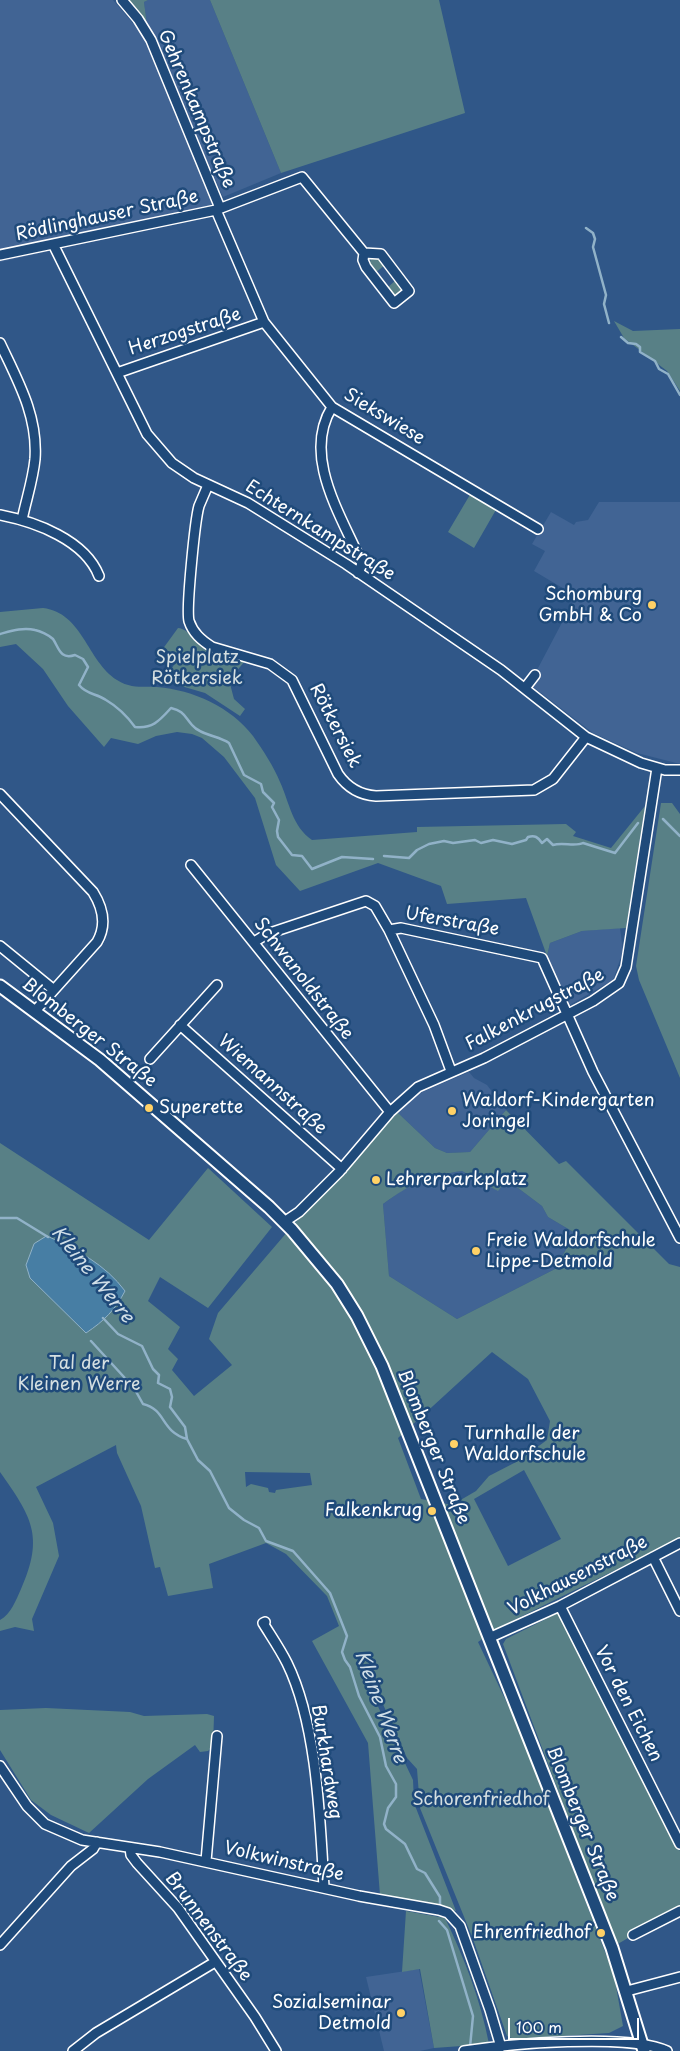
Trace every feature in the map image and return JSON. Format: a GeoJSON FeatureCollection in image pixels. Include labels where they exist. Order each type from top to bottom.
{"type":"FeatureCollection","features":[{"type":"Feature","properties":{"kind":"street","name":"Gehrenkampstraße"},"geometry":{"type":"LineString","coordinates":[[122,0],[138,19],[151,40],[218,209]]}},
{"type":"Feature","properties":{"kind":"street","name":"Rödlinghauser Straße"},"geometry":{"type":"LineString","coordinates":[[0,255],[218,209],[302,177],[364,253]]}},
{"type":"Feature","properties":{"kind":"street","name":"Siekswiese"},"geometry":{"type":"LineString","coordinates":[[218,209],[264,322],[332,407],[538,529]]}},
{"type":"Feature","properties":{"kind":"street","name":"Echternkampstraße"},"geometry":{"type":"LineString","coordinates":[[53,244],[155,447],[182,472],[248,503],[358,572],[525,688],[586,737],[618,754],[657,768]]}},
{"type":"Feature","properties":{"kind":"street"},"geometry":{"type":"LineString","coordinates":[[364,253],[381,254],[409,291],[394,303],[366,267],[364,253]]}},
{"type":"Feature","properties":{"kind":"street","name":"Herzogstraße"},"geometry":{"type":"LineString","coordinates":[[117,373],[264,322]]}},
{"type":"Feature","properties":{"kind":"street"},"geometry":{"type":"LineString","coordinates":[[0,343],[25,395],[34,429],[35,461],[22,520]]}},
{"type":"Feature","properties":{"kind":"street"},"geometry":{"type":"LineString","coordinates":[[332,407],[326,419],[323,434],[322,460],[332,495],[362,564],[358,572]]}},
{"type":"Feature","properties":{"kind":"street","name":"Rötkersiek"},"geometry":{"type":"LineString","coordinates":[[208,485],[199,507],[195,541],[188,611],[192,629],[204,642],[212,647],[270,664],[292,680],[338,774],[349,786],[358,792],[376,796],[534,790],[556,776],[586,737]]}},
{"type":"Feature","properties":{"kind":"street"},"geometry":{"type":"LineString","coordinates":[[0,515],[22,520],[81,550],[90,558],[99,576]]}},
{"type":"Feature","properties":{"kind":"street"},"geometry":{"type":"LineString","coordinates":[[525,688],[535,675]]}},
{"type":"Feature","properties":{"kind":"street"},"geometry":{"type":"LineString","coordinates":[[657,768],[680,770]]}},
{"type":"Feature","properties":{"kind":"street","name":"Falkenkrugstraße"},"geometry":{"type":"LineString","coordinates":[[284,1222],[299,1212],[342,1169],[390,1112],[418,1086],[484,1058],[566,1016],[615,987],[624,974],[657,768]]}},
{"type":"Feature","properties":{"kind":"street"},"geometry":{"type":"LineString","coordinates":[[0,794],[93,892],[102,908],[103,924],[100,937],[35,1011]]}},
{"type":"Feature","properties":{"kind":"street","name":"Schwanoldstraße"},"geometry":{"type":"LineString","coordinates":[[191,865],[254,942],[300,1004],[390,1112]]}},
{"type":"Feature","properties":{"kind":"street","name":"Uferstraße"},"geometry":{"type":"LineString","coordinates":[[254,942],[274,931],[366,902],[375,906],[389,930],[401,928],[540,956],[545,961],[566,1016]]}},
{"type":"Feature","properties":{"kind":"street"},"geometry":{"type":"LineString","coordinates":[[389,930],[434,1025],[452,1071]]}},
{"type":"Feature","properties":{"kind":"street"},"geometry":{"type":"LineString","coordinates":[[0,946],[54,990]]}},
{"type":"Feature","properties":{"kind":"street"},"geometry":{"type":"LineString","coordinates":[[150,1059],[217,985]]}},
{"type":"Feature","properties":{"kind":"street","name":"Blomberger Straße"},"geometry":{"type":"LineString","coordinates":[[0,986],[100,1060],[156,1107],[284,1222],[337,1284],[369,1340],[384,1372],[612,1948],[643,2048]]}},
{"type":"Feature","properties":{"kind":"street"},"geometry":{"type":"LineString","coordinates":[[566,1016],[593,1072],[680,1238]]}},
{"type":"Feature","properties":{"kind":"street","name":"Wiemannstraße"},"geometry":{"type":"LineString","coordinates":[[180,1025],[342,1169]]}},
{"type":"Feature","properties":{"kind":"street","name":"Volkhausenstraße"},"geometry":{"type":"LineString","coordinates":[[490,1637],[560,1606],[680,1543]]}},
{"type":"Feature","properties":{"kind":"street"},"geometry":{"type":"LineString","coordinates":[[653,1557],[680,1611]]}},
{"type":"Feature","properties":{"kind":"street","name":"Vor den Eichen"},"geometry":{"type":"LineString","coordinates":[[560,1606],[680,1844]]}},
{"type":"Feature","properties":{"kind":"street","name":"Burkhardweg"},"geometry":{"type":"LineString","coordinates":[[265,1622],[263,1623],[287,1663],[306,1724],[316,1785],[324,1887]]}},
{"type":"Feature","properties":{"kind":"street"},"geometry":{"type":"LineString","coordinates":[[206,1861],[217,1736]]}},
{"type":"Feature","properties":{"kind":"street","name":"Volkwinstraße"},"geometry":{"type":"LineString","coordinates":[[0,1766],[27,1806],[45,1824],[69,1836],[206,1861],[359,1896],[439,1910],[454,1919],[460,1926],[496,2026],[500,2046]]}},
{"type":"Feature","properties":{"kind":"street"},"geometry":{"type":"LineString","coordinates":[[0,1945],[71,1866],[93,1849],[97,1842]]}},
{"type":"Feature","properties":{"kind":"street","name":"Brunnenstraße"},"geometry":{"type":"LineString","coordinates":[[130,1848],[131,1855],[137,1863],[178,1908],[255,2017],[276,2051]]}},
{"type":"Feature","properties":{"kind":"street"},"geometry":{"type":"LineString","coordinates":[[633,1935],[680,1912]]}},
{"type":"Feature","properties":{"kind":"street"},"geometry":{"type":"LineString","coordinates":[[76,2050],[96,2033],[215,1962]]}},
{"type":"Feature","properties":{"kind":"street"},"geometry":{"type":"LineString","coordinates":[[626,1991],[680,1977]]}},
{"type":"Feature","properties":{"kind":"street"},"geometry":{"type":"LineString","coordinates":[[469,2050],[500,2046],[594,2041],[630,2043],[643,2048],[667,2051]]}},
{"type":"Feature","properties":{"kind":"shaded area"},"geometry":{"type":"Polygon","coordinates":[[[0,0],[113,0],[149,42],[210,196],[214,215],[0,262],[0,0]]]}},
{"type":"Feature","properties":{"kind":"shaded area"},"geometry":{"type":"Polygon","coordinates":[[[148,0],[210,0],[281,173],[223,197],[147,25],[144,2],[148,0]]]}},
{"type":"Feature","properties":{"kind":"shaded area"},"geometry":{"type":"Polygon","coordinates":[[[599,502],[680,502],[680,764],[637,753],[593,733],[532,686],[541,673],[537,670],[576,596],[534,571],[545,551],[532,544],[551,512],[574,525],[576,522],[588,520],[599,502]]]}},
{"type":"Feature","properties":{"kind":"shaded area"},"geometry":{"type":"Polygon","coordinates":[[[620,928],[623,951],[613,980],[568,1006],[547,956],[550,943],[582,931],[620,928]]]}},
{"type":"Feature","properties":{"kind":"shaded area","name":"Waldorf-Kindergarten Joringel"},"geometry":{"type":"Polygon","coordinates":[[[469,1072],[474,1078],[487,1085],[506,1110],[470,1152],[447,1153],[435,1148],[397,1112],[420,1093],[469,1072]]]}},
{"type":"Feature","properties":{"kind":"shaded area","name":"Freie Waldorfschule Lippe-Detmold"},"geometry":{"type":"Polygon","coordinates":[[[462,1171],[498,1190],[502,1186],[514,1185],[542,1206],[548,1217],[575,1233],[555,1269],[457,1319],[389,1276],[383,1204],[408,1186],[428,1176],[462,1171]]]}},
{"type":"Feature","properties":{"kind":"shaded area","name":"Sozialseminar Detmold"},"geometry":{"type":"Polygon","coordinates":[[[419,1969],[434,2048],[420,2051],[384,2051],[366,1977],[419,1969]]]}},
{"type":"Feature","properties":{"kind":"green space"},"geometry":{"type":"Polygon","coordinates":[[[125,0],[148,0],[144,2],[147,25],[125,0]]]}},
{"type":"Feature","properties":{"kind":"green space"},"geometry":{"type":"Polygon","coordinates":[[[210,0],[439,0],[465,113],[281,173],[210,0]]]}},
{"type":"Feature","properties":{"kind":"green space"},"geometry":{"type":"Polygon","coordinates":[[[372,257],[378,257],[385,265],[375,273],[369,264],[372,257]]]}},
{"type":"Feature","properties":{"kind":"green space"},"geometry":{"type":"Polygon","coordinates":[[[396,280],[403,289],[393,296],[387,288],[396,280]]]}},
{"type":"Feature","properties":{"kind":"green space"},"geometry":{"type":"Polygon","coordinates":[[[614,321],[633,331],[680,329],[680,391],[667,371],[624,338],[614,321]]]}},
{"type":"Feature","properties":{"kind":"green space"},"geometry":{"type":"Polygon","coordinates":[[[471,493],[497,508],[474,548],[448,532],[471,493]]]}},
{"type":"Feature","properties":{"kind":"green space"},"geometry":{"type":"Polygon","coordinates":[[[43,608],[56,612],[67,619],[76,628],[107,672],[122,683],[132,686],[157,687],[184,692],[210,702],[234,717],[253,736],[264,753],[278,776],[292,814],[300,828],[312,840],[417,832],[417,827],[566,824],[576,832],[573,836],[611,848],[645,806],[626,928],[582,931],[550,943],[547,956],[526,898],[447,904],[441,886],[378,863],[300,891],[276,865],[255,798],[224,757],[202,738],[192,734],[177,732],[156,736],[138,744],[111,738],[104,747],[68,706],[43,669],[16,644],[0,647],[0,612],[43,608]]]}},
{"type":"Feature","properties":{"kind":"green space","name":"Spielplatz Rötkersiek"},"geometry":{"type":"Polygon","coordinates":[[[178,628],[186,631],[199,645],[207,650],[245,661],[229,680],[234,699],[245,709],[240,716],[205,693],[164,681],[177,660],[162,650],[178,628]]]}},
{"type":"Feature","properties":{"kind":"green space"},"geometry":{"type":"Polygon","coordinates":[[[661,803],[672,803],[680,814],[680,1078],[639,980],[636,966],[661,803]]]}},
{"type":"Feature","properties":{"kind":"green space"},"geometry":{"type":"Polygon","coordinates":[[[506,1110],[559,1164],[566,1161],[669,1264],[680,1267],[680,1538],[498,1628],[478,1642],[515,1720],[614,1975],[623,2026],[609,2033],[514,2039],[507,2036],[473,1939],[420,1808],[417,1769],[407,1758],[378,1693],[373,1696],[413,1780],[414,1803],[456,1911],[380,1895],[368,1743],[312,1641],[339,1626],[327,1596],[286,1554],[266,1543],[209,1564],[213,1588],[168,1596],[160,1567],[155,1568],[141,1506],[117,1453],[116,1445],[36,1487],[53,1523],[59,1556],[32,1619],[34,1631],[15,1627],[0,1631],[0,1620],[13,1606],[28,1571],[33,1540],[27,1514],[0,1472],[0,1143],[149,1240],[208,1168],[272,1227],[208,1308],[160,1277],[148,1301],[180,1327],[168,1349],[178,1359],[172,1370],[194,1396],[232,1365],[209,1339],[218,1313],[294,1224],[397,1112],[435,1148],[447,1153],[470,1152],[506,1110]],[[462,1171],[428,1178],[403,1190],[383,1204],[389,1276],[457,1319],[555,1269],[575,1233],[548,1217],[542,1206],[514,1185],[502,1186],[498,1191],[462,1171]],[[492,1352],[398,1438],[421,1499],[452,1505],[476,1491],[489,1476],[518,1461],[547,1440],[550,1421],[528,1379],[492,1352]],[[524,1470],[474,1499],[508,1566],[561,1539],[524,1470]],[[245,1472],[246,1487],[251,1484],[268,1488],[269,1492],[275,1493],[276,1490],[312,1485],[310,1473],[245,1472]]]}},
{"type":"Feature","properties":{"kind":"green space"},"geometry":{"type":"Polygon","coordinates":[[[558,1613],[680,1851],[680,1908],[616,1945],[503,1644],[506,1639],[558,1613]]]}},
{"type":"Feature","properties":{"kind":"green space"},"geometry":{"type":"Polygon","coordinates":[[[46,1708],[130,1712],[144,1716],[207,1714],[214,1716],[213,1746],[208,1751],[200,1752],[195,1745],[148,1779],[89,1833],[51,1815],[31,1800],[0,1750],[0,1710],[46,1708]]]}},
{"type":"Feature","properties":{"kind":"green space"},"geometry":{"type":"Polygon","coordinates":[[[406,1911],[445,1918],[471,1980],[489,2044],[434,2048],[420,1969],[402,1972],[406,1911]]]}},
{"type":"Feature","properties":{"kind":"water"},"geometry":{"type":"Polygon","coordinates":[[[47,1236],[69,1246],[100,1266],[125,1291],[108,1315],[86,1333],[30,1278],[26,1265],[34,1244],[47,1236]]]}},
{"type":"Feature","properties":{"kind":"waterway"},"geometry":{"type":"LineString","coordinates":[[586,228],[593,233],[595,239],[593,247],[606,295],[604,304],[609,323]]}},
{"type":"Feature","properties":{"kind":"waterway"},"geometry":{"type":"LineString","coordinates":[[621,337],[628,343],[636,344],[640,347],[640,352],[655,361],[659,369],[668,374],[680,395]]}},
{"type":"Feature","properties":{"kind":"waterway"},"geometry":{"type":"LineString","coordinates":[[0,634],[31,629],[53,639],[63,655],[75,655],[83,659],[88,667],[79,685],[85,691],[102,698],[114,706],[135,727],[151,725],[160,720],[171,708],[181,712],[195,728],[229,743],[244,775],[261,784],[263,792],[274,803],[272,807],[279,820],[278,837],[292,855],[302,856],[312,869],[342,857],[373,859]]}},
{"type":"Feature","properties":{"kind":"waterway"},"geometry":{"type":"LineString","coordinates":[[663,819],[680,836]]}},
{"type":"Feature","properties":{"kind":"waterway"},"geometry":{"type":"LineString","coordinates":[[384,856],[409,858],[417,850],[429,844],[444,841],[453,843],[475,840],[481,843],[493,840],[512,844],[533,836],[542,843],[547,839],[553,845],[576,845],[583,843],[615,853],[638,823]]}},
{"type":"Feature","properties":{"kind":"waterway","name":"Kleine Werre"},"geometry":{"type":"LineString","coordinates":[[0,1218],[17,1218],[48,1237]]}},
{"type":"Feature","properties":{"kind":"waterway","name":"Kleine Werre"},"geometry":{"type":"LineString","coordinates":[[103,1318],[118,1334],[142,1346],[153,1369],[159,1375],[158,1383],[170,1389],[172,1397],[170,1407],[185,1427],[187,1439]]}},
{"type":"Feature","properties":{"kind":"waterway","name":"Kleine Werre"},"geometry":{"type":"LineString","coordinates":[[91,1341],[134,1388],[143,1404],[156,1411],[172,1431],[187,1439],[198,1460],[210,1471],[229,1508],[244,1520],[259,1528],[266,1541],[293,1551],[330,1593],[347,1636],[342,1652],[350,1667],[359,1696],[380,1737],[386,1766],[396,1784],[396,1797],[388,1808],[384,1824],[386,1829],[405,1844],[417,1869],[425,1873],[440,1897],[440,1905]]}},
{"type":"Feature","properties":{"kind":"waterway","name":"Kleine Werre"},"geometry":{"type":"LineString","coordinates":[[439,1921],[447,1930],[473,2016],[470,2047]]}},
{"type":"Feature","properties":{"kind":"place","name":"Schomburg GmbH & Co"},"geometry":{"type":"Point","coordinates":[652,605]}},
{"type":"Feature","properties":{"kind":"place","name":"Superette"},"geometry":{"type":"Point","coordinates":[149,1108]}},
{"type":"Feature","properties":{"kind":"place","name":"Waldorf-Kindergarten Joringel"},"geometry":{"type":"Point","coordinates":[452,1111]}},
{"type":"Feature","properties":{"kind":"place","name":"Lehrerparkplatz"},"geometry":{"type":"Point","coordinates":[376,1180]}},
{"type":"Feature","properties":{"kind":"place","name":"Freie Waldorfschule Lippe-Detmold"},"geometry":{"type":"Point","coordinates":[476,1251]}},
{"type":"Feature","properties":{"kind":"place","name":"Turnhalle der Waldorfschule"},"geometry":{"type":"Point","coordinates":[454,1444]}},
{"type":"Feature","properties":{"kind":"place","name":"Falkenkrug"},"geometry":{"type":"Point","coordinates":[432,1511]}},
{"type":"Feature","properties":{"kind":"place","name":"Ehrenfriedhof"},"geometry":{"type":"Point","coordinates":[601,1933]}},
{"type":"Feature","properties":{"kind":"place","name":"Sozialseminar Detmold"},"geometry":{"type":"Point","coordinates":[401,2013]}},
{"type":"Feature","properties":{"kind":"park label","name":"Tal der Kleinen Werre"},"geometry":{"type":"Point","coordinates":[79,1374]}},
{"type":"Feature","properties":{"kind":"park label","name":"Schorenfriedhof"},"geometry":{"type":"Point","coordinates":[481,1800]}}]}
